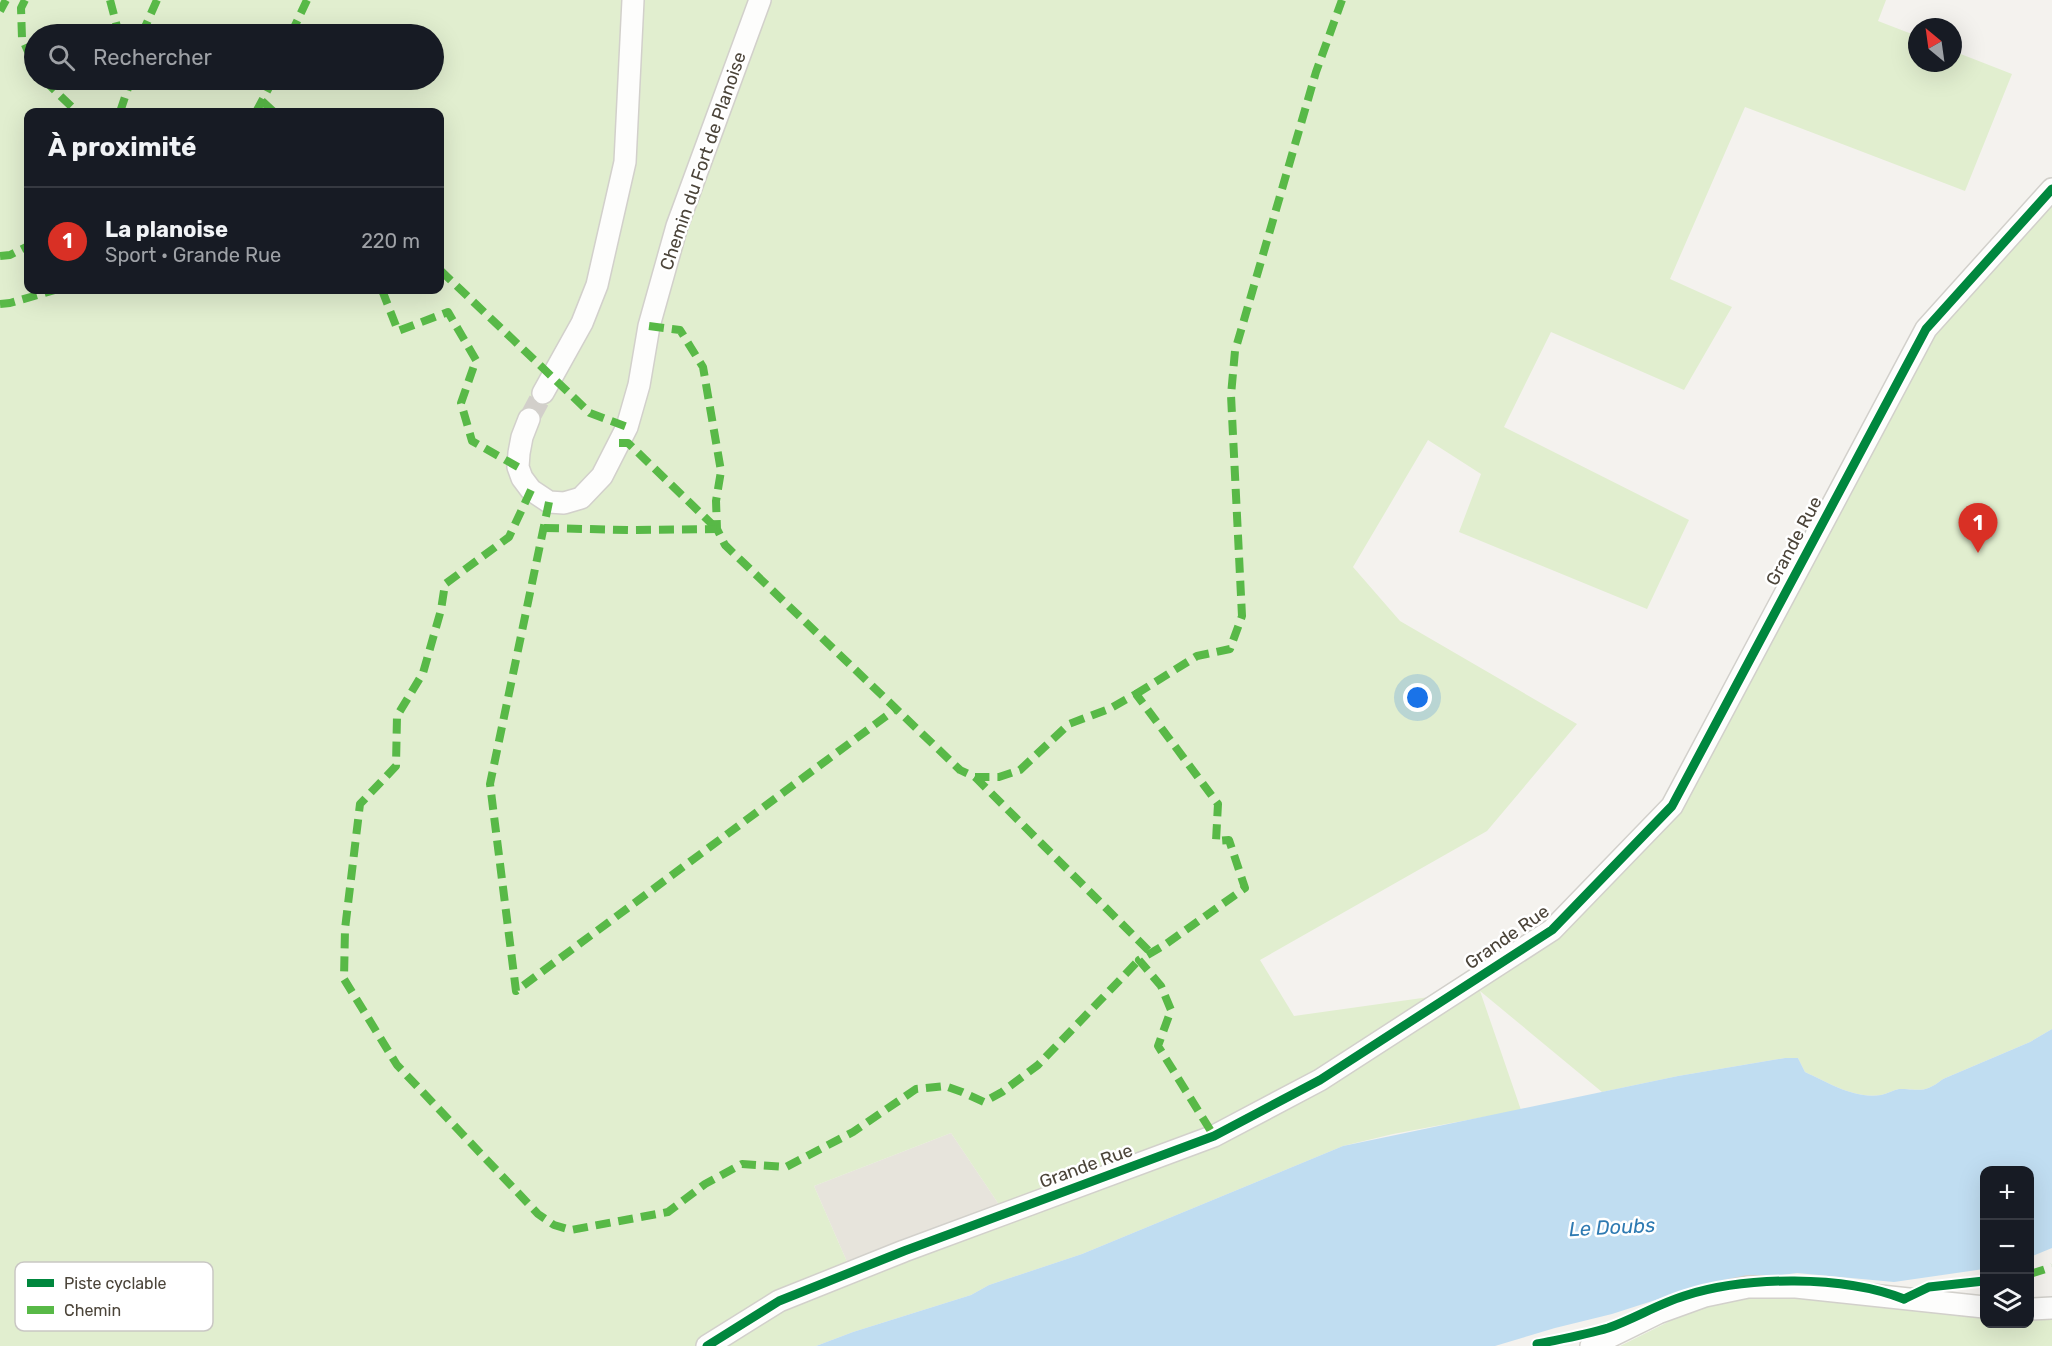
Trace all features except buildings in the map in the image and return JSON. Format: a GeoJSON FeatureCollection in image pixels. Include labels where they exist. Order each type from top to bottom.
{"type":"FeatureCollection","features":[{"type":"Feature","properties":{"kind":"street"},"geometry":{"type":"LineString","coordinates":[[543,393],[582,323],[597,285],[625,162],[633,0]]}},
{"type":"Feature","properties":{"kind":"street","name":"Chemin du Fort de Planoise"},"geometry":{"type":"LineString","coordinates":[[529,419],[519,453],[518,467],[522,478],[531,490],[549,502],[564,503],[581,498],[602,476],[627,427],[639,385],[649,326],[676,226],[760,0]]}},
{"type":"Feature","properties":{"kind":"street","name":"Grande Rue"},"geometry":{"type":"LineString","coordinates":[[706,1346],[779,1301],[904,1251],[1214,1136],[1320,1080],[1552,930],[1672,806],[1926,329],[2052,189]]}},
{"type":"Feature","properties":{"kind":"street"},"geometry":{"type":"LineString","coordinates":[[1591,1346],[1658,1313],[1705,1296],[1748,1287],[1797,1287],[1980,1307]]}},
{"type":"Feature","properties":{"kind":"street"},"geometry":{"type":"LineString","coordinates":[[2034,1309],[2052,1308]]}},
{"type":"Feature","properties":{"kind":"shaded area"},"geometry":{"type":"Polygon","coordinates":[[[951,1133],[1002,1209],[848,1264],[814,1186],[951,1133]]]}},
{"type":"Feature","properties":{"kind":"green space"},"geometry":{"type":"Polygon","coordinates":[[[0,0],[1886,0],[1878,21],[1908,33],[1908,72],[1962,72],[1962,55],[2012,74],[1965,191],[1745,107],[1670,279],[1732,307],[1684,390],[1551,332],[1504,427],[1689,520],[1647,609],[1459,532],[1481,474],[1428,440],[1353,567],[1400,621],[1577,724],[1487,831],[1260,960],[1294,1016],[1479,990],[1681,812],[1935,335],[2052,201],[2052,1029],[2030,1042],[1922,1090],[1899,1089],[1881,1095],[1861,1095],[1805,1072],[1798,1058],[1785,1058],[1678,1076],[1602,1092],[1480,991],[1521,1110],[1393,1134],[1343,1146],[1082,1254],[989,1285],[971,1295],[816,1346],[0,1346],[0,0]],[[951,1133],[814,1186],[848,1264],[1002,1209],[951,1133]]]}},
{"type":"Feature","properties":{"kind":"green space"},"geometry":{"type":"Polygon","coordinates":[[[1749,1294],[1980,1313],[1980,1328],[2034,1328],[2034,1318],[2052,1320],[2052,1346],[1620,1346],[1698,1307],[1749,1294]]]}},
{"type":"Feature","properties":{"kind":"water","name":"Le Doubs"},"geometry":{"type":"Polygon","coordinates":[[[2052,1029],[2052,1248],[2034,1255],[2034,1166],[1980,1166],[1980,1270],[1894,1282],[1797,1273],[1699,1286],[1612,1314],[1495,1346],[816,1346],[971,1295],[989,1285],[1082,1254],[1343,1146],[1678,1076],[1785,1058],[1798,1058],[1805,1072],[1861,1095],[1881,1095],[1899,1089],[1922,1090],[2030,1042],[2052,1029]]]}},
{"type":"Feature","properties":{"kind":"tunnel"},"geometry":{"type":"LineString","coordinates":[[529,419],[543,393]]}},
{"type":"Feature","properties":{"kind":"marked path"},"geometry":{"type":"LineString","coordinates":[[0,11],[6,0]]}},
{"type":"Feature","properties":{"kind":"marked path"},"geometry":{"type":"LineString","coordinates":[[24,42],[21,8],[25,0]]}},
{"type":"Feature","properties":{"kind":"marked path"},"geometry":{"type":"LineString","coordinates":[[110,0],[116,24]]}},
{"type":"Feature","properties":{"kind":"marked path"},"geometry":{"type":"LineString","coordinates":[[146,24],[157,0]]}},
{"type":"Feature","properties":{"kind":"marked path"},"geometry":{"type":"LineString","coordinates":[[296,24],[307,0]]}},
{"type":"Feature","properties":{"kind":"marked path"},"geometry":{"type":"LineString","coordinates":[[1136,694],[1197,656],[1230,649],[1242,616],[1231,395],[1235,351],[1316,72],[1342,0]]}},
{"type":"Feature","properties":{"kind":"marked path"},"geometry":{"type":"LineString","coordinates":[[54,90],[73,108]]}},
{"type":"Feature","properties":{"kind":"marked path"},"geometry":{"type":"LineString","coordinates":[[121,108],[127,90]]}},
{"type":"Feature","properties":{"kind":"marked path"},"geometry":{"type":"LineString","coordinates":[[258,108],[268,90]]}},
{"type":"Feature","properties":{"kind":"marked path"},"geometry":{"type":"LineString","coordinates":[[262,101],[270,108]]}},
{"type":"Feature","properties":{"kind":"marked path"},"geometry":{"type":"LineString","coordinates":[[0,256],[10,255],[24,248]]}},
{"type":"Feature","properties":{"kind":"marked path"},"geometry":{"type":"LineString","coordinates":[[444,274],[590,413],[627,427]]}},
{"type":"Feature","properties":{"kind":"marked path"},"geometry":{"type":"LineString","coordinates":[[0,304],[41,294]]}},
{"type":"Feature","properties":{"kind":"marked path"},"geometry":{"type":"LineString","coordinates":[[384,294],[398,331],[448,312],[476,360],[461,403],[472,441],[518,467]]}},
{"type":"Feature","properties":{"kind":"marked path"},"geometry":{"type":"LineString","coordinates":[[649,326],[680,330],[703,367],[721,471],[716,501],[717,529],[725,545],[960,770],[975,777],[999,777],[1020,770],[1069,724],[1109,709],[1136,694],[1218,804],[1216,841],[1229,840],[1245,888],[1166,944],[1139,960],[1161,986],[1171,1010],[1158,1046],[1214,1136]]}},
{"type":"Feature","properties":{"kind":"marked path"},"geometry":{"type":"LineString","coordinates":[[619,443],[628,443],[717,529]]}},
{"type":"Feature","properties":{"kind":"marked path"},"geometry":{"type":"LineString","coordinates":[[531,490],[509,537],[445,584],[441,610],[423,673],[397,716],[396,766],[360,804],[345,929],[344,979],[397,1065],[538,1214],[554,1225],[571,1230],[668,1212],[705,1184],[742,1164],[786,1167],[853,1132],[916,1089],[945,1086],[984,1102],[1002,1092],[1038,1065],[1139,960]]}},
{"type":"Feature","properties":{"kind":"marked path"},"geometry":{"type":"LineString","coordinates":[[549,502],[490,784],[516,991],[897,708]]}},
{"type":"Feature","properties":{"kind":"marked path"},"geometry":{"type":"LineString","coordinates":[[544,528],[717,529]]}},
{"type":"Feature","properties":{"kind":"marked path"},"geometry":{"type":"LineString","coordinates":[[975,777],[1151,953]]}},
{"type":"Feature","properties":{"kind":"marked path"},"geometry":{"type":"LineString","coordinates":[[2034,1273],[2052,1267]]}},
{"type":"Feature","properties":{"kind":"cycle path"},"geometry":{"type":"LineString","coordinates":[[707,1346],[779,1301],[904,1251],[1214,1136],[1320,1080],[1552,930],[1672,806],[1926,329],[2052,189]]}},
{"type":"Feature","properties":{"kind":"cycle path"},"geometry":{"type":"LineString","coordinates":[[1537,1344],[1608,1328],[1684,1296],[1736,1285],[1794,1281],[1824,1282],[1880,1291],[1904,1299]]}},
{"type":"Feature","properties":{"kind":"cycle path"},"geometry":{"type":"LineString","coordinates":[[1904,1299],[1929,1287],[1980,1281]]}},
{"type":"Feature","properties":{"kind":"place","name":"La planoise"},"geometry":{"type":"Point","coordinates":[1978,553]}}]}
